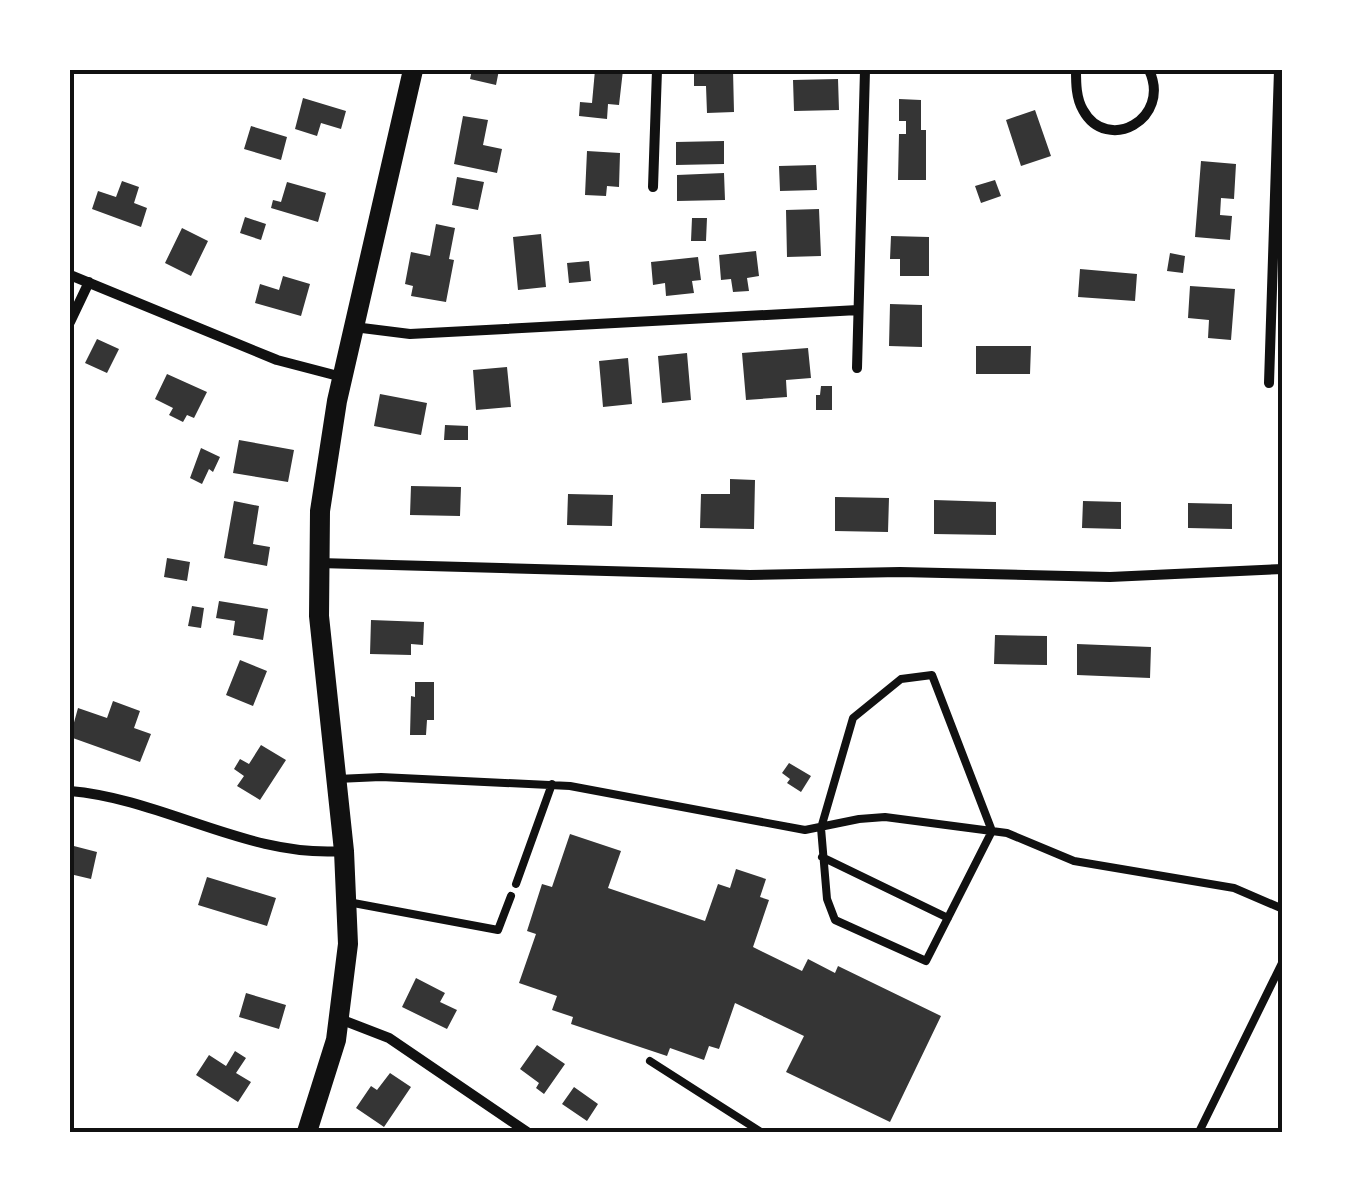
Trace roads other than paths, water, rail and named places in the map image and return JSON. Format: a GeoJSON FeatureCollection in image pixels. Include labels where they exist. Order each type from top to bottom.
{"type":"FeatureCollection","features":[{"type":"Feature","properties":{"kind":"main road"},"geometry":{"type":"LineString","coordinates":[[307,1132],[340,1019],[348,902],[321,640],[318,564],[323,483],[342,377],[413,70]]}},
{"type":"Feature","properties":{"kind":"street"},"geometry":{"type":"LineString","coordinates":[[653,187],[656,70]]}},
{"type":"Feature","properties":{"kind":"street"},"geometry":{"type":"LineString","coordinates":[[858,368],[865,70]]}},
{"type":"Feature","properties":{"kind":"street"},"geometry":{"type":"LineString","coordinates":[[1076,70],[1082,110],[1099,126],[1114,130],[1130,127],[1148,113],[1155,91],[1149,70]]}},
{"type":"Feature","properties":{"kind":"street"},"geometry":{"type":"LineString","coordinates":[[1270,383],[1279,70]]}},
{"type":"Feature","properties":{"kind":"street"},"geometry":{"type":"LineString","coordinates":[[70,275],[277,360],[342,377]]}},
{"type":"Feature","properties":{"kind":"street"},"geometry":{"type":"LineString","coordinates":[[70,322],[88,282]]}},
{"type":"Feature","properties":{"kind":"street"},"geometry":{"type":"LineString","coordinates":[[354,326],[410,334],[858,310]]}},
{"type":"Feature","properties":{"kind":"street"},"geometry":{"type":"LineString","coordinates":[[318,564],[750,575],[900,572],[1110,577],[1283,569]]}},
{"type":"Feature","properties":{"kind":"street"},"geometry":{"type":"LineString","coordinates":[[70,791],[136,803],[283,850],[344,852]]}},
{"type":"Feature","properties":{"kind":"street"},"geometry":{"type":"LineString","coordinates":[[340,1019],[388,1038],[528,1132]]}},
{"type":"Feature","properties":{"kind":"lane"},"geometry":{"type":"LineString","coordinates":[[932,676],[992,831],[926,961],[836,920],[827,899],[821,828],[853,718],[901,678],[932,676]]}},
{"type":"Feature","properties":{"kind":"lane"},"geometry":{"type":"LineString","coordinates":[[337,779],[381,777],[552,784],[793,829],[885,817],[992,831],[1017,836],[1086,864],[1234,888],[1283,909]]}},
{"type":"Feature","properties":{"kind":"lane"},"geometry":{"type":"LineString","coordinates":[[516,884],[552,784]]}},
{"type":"Feature","properties":{"kind":"lane"},"geometry":{"type":"LineString","coordinates":[[822,857],[948,918]]}},
{"type":"Feature","properties":{"kind":"lane"},"geometry":{"type":"LineString","coordinates":[[348,902],[498,930],[511,896]]}},
{"type":"Feature","properties":{"kind":"lane"},"geometry":{"type":"LineString","coordinates":[[1198,1132],[1283,961]]}},
{"type":"Feature","properties":{"kind":"lane"},"geometry":{"type":"LineString","coordinates":[[650,1060],[761,1132]]}}]}
